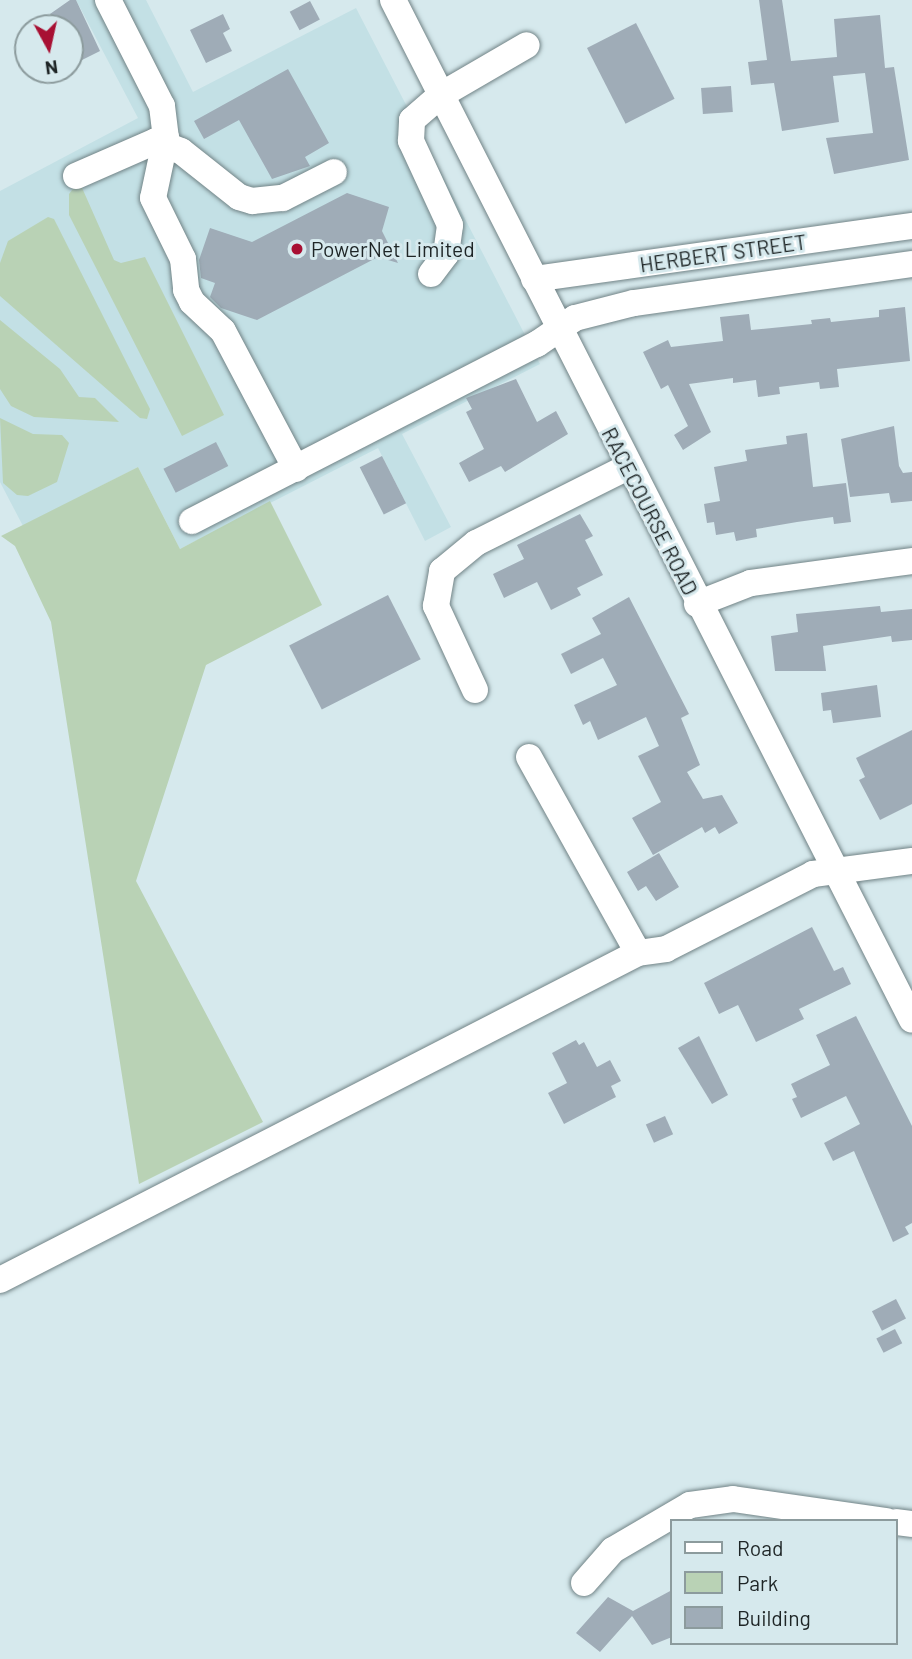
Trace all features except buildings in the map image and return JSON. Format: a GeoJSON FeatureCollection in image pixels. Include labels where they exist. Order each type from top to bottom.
{"type":"FeatureCollection","features":[{"type":"Feature","properties":{"kind":"street"},"geometry":{"type":"LineString","coordinates":[[108,0],[162,106],[165,142],[153,198],[183,259],[186,290],[191,302],[223,331],[296,469]]}},
{"type":"Feature","properties":{"kind":"street","name":"RACECOURSE ROAD"},"geometry":{"type":"LineString","coordinates":[[393,0],[697,604],[912,1020]]}},
{"type":"Feature","properties":{"kind":"street"},"geometry":{"type":"LineString","coordinates":[[431,274],[446,254],[450,225],[411,141],[410,127],[419,109],[527,45]]}},
{"type":"Feature","properties":{"kind":"street"},"geometry":{"type":"LineString","coordinates":[[76,176],[146,144],[165,142],[239,197],[252,201],[283,198],[334,172]]}},
{"type":"Feature","properties":{"kind":"street","name":"HERBERT STREET"},"geometry":{"type":"LineString","coordinates":[[534,279],[912,226]]}},
{"type":"Feature","properties":{"kind":"street","name":"HERBERT STREET"},"geometry":{"type":"LineString","coordinates":[[192,521],[296,469],[558,330],[575,318],[634,303],[912,264]]}},
{"type":"Feature","properties":{"kind":"street"},"geometry":{"type":"LineString","coordinates":[[475,690],[436,606],[442,571],[476,543],[628,467]]}},
{"type":"Feature","properties":{"kind":"street"},"geometry":{"type":"LineString","coordinates":[[697,604],[751,583],[912,561]]}},
{"type":"Feature","properties":{"kind":"street"},"geometry":{"type":"LineString","coordinates":[[529,757],[638,953]]}},
{"type":"Feature","properties":{"kind":"street"},"geometry":{"type":"LineString","coordinates":[[0,1280],[638,953],[666,948],[813,874],[912,861]]}},
{"type":"Feature","properties":{"kind":"street"},"geometry":{"type":"LineString","coordinates":[[584,1583],[613,1550],[690,1505],[733,1499],[872,1519]]}},
{"type":"Feature","properties":{"kind":"shaded area"},"geometry":{"type":"Polygon","coordinates":[[[76,0],[146,0],[193,92],[356,8],[540,364],[402,434],[451,527],[425,541],[378,448],[180,549],[138,467],[23,526],[0,482],[0,191],[138,118],[76,0]]]}},
{"type":"Feature","properties":{"kind":"green space"},"geometry":{"type":"Polygon","coordinates":[[[79,181],[114,260],[121,263],[145,257],[224,415],[182,436],[69,215],[69,194],[79,181]]]}},
{"type":"Feature","properties":{"kind":"green space"},"geometry":{"type":"Polygon","coordinates":[[[48,217],[54,219],[150,409],[147,419],[140,418],[0,296],[0,263],[8,241],[48,217]]]}},
{"type":"Feature","properties":{"kind":"green space"},"geometry":{"type":"Polygon","coordinates":[[[0,320],[60,369],[79,397],[95,398],[119,422],[34,417],[11,406],[0,389],[0,320]]]}},
{"type":"Feature","properties":{"kind":"green space"},"geometry":{"type":"Polygon","coordinates":[[[0,418],[33,434],[62,435],[69,443],[57,482],[28,496],[17,495],[3,483],[0,418]]]}},
{"type":"Feature","properties":{"kind":"green space"},"geometry":{"type":"Polygon","coordinates":[[[138,467],[180,549],[270,501],[322,605],[206,665],[136,881],[263,1122],[139,1184],[51,622],[15,546],[1,536],[138,467]]]}},
{"type":"Feature","properties":{"kind":"place","name":"PowerNet Limited"},"geometry":{"type":"Point","coordinates":[297,249]}}]}
